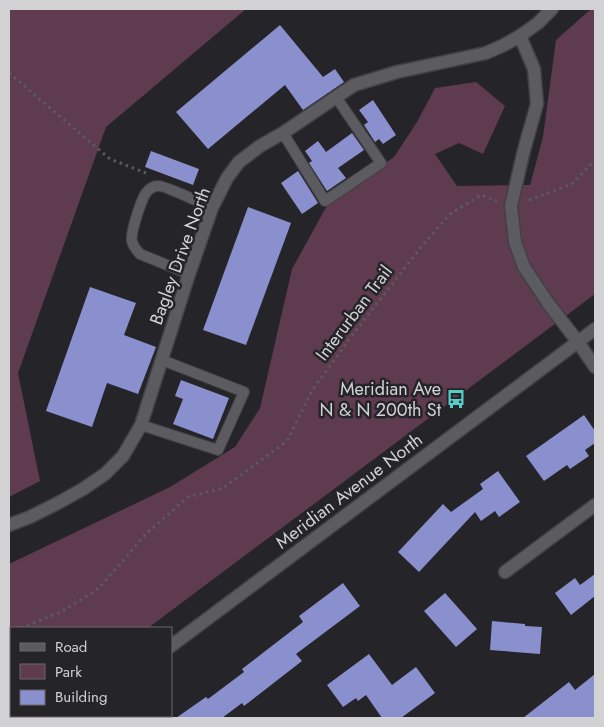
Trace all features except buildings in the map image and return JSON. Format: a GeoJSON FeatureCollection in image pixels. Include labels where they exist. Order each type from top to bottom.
{"type":"FeatureCollection","features":[{"type":"Feature","properties":{"kind":"street","name":"Bagley Drive North"},"geometry":{"type":"LineString","coordinates":[[9,525],[30,517],[83,489],[105,474],[123,456],[141,425],[212,208],[227,178],[239,162],[260,146],[283,133],[354,85],[397,72],[486,53],[520,36],[538,23],[552,9]]}},
{"type":"Feature","properties":{"kind":"street"},"geometry":{"type":"LineString","coordinates":[[520,36],[534,69],[537,104],[511,206],[515,242],[524,266],[595,368]]}},
{"type":"Feature","properties":{"kind":"street","name":"Meridian Avenue North"},"geometry":{"type":"LineString","coordinates":[[172,645],[595,329]]}},
{"type":"Feature","properties":{"kind":"street"},"geometry":{"type":"LineString","coordinates":[[505,572],[595,505]]}},
{"type":"Feature","properties":{"kind":"street"},"geometry":{"type":"LineString","coordinates":[[74,718],[81,717]]}},
{"type":"Feature","properties":{"kind":"lane"},"geometry":{"type":"LineString","coordinates":[[283,133],[325,200],[381,163],[336,97]]}},
{"type":"Feature","properties":{"kind":"lane"},"geometry":{"type":"LineString","coordinates":[[189,274],[140,254],[132,242],[131,234],[146,193],[151,188],[162,186],[212,208]]}},
{"type":"Feature","properties":{"kind":"lane"},"geometry":{"type":"LineString","coordinates":[[141,425],[218,450],[244,392],[162,360]]}},
{"type":"Feature","properties":{"kind":"path"},"geometry":{"type":"LineString","coordinates":[[9,73],[110,159],[154,176]]}},
{"type":"Feature","properties":{"kind":"path"},"geometry":{"type":"LineString","coordinates":[[511,206],[572,184],[595,160]]}},
{"type":"Feature","properties":{"kind":"path","name":"Interurban Trail"},"geometry":{"type":"LineString","coordinates":[[24,627],[61,612],[99,588],[146,534],[188,497],[223,488],[287,441],[311,392],[350,338],[422,246],[450,214],[481,195],[511,206]]}},
{"type":"Feature","properties":{"kind":"green space"},"geometry":{"type":"Polygon","coordinates":[[[9,9],[246,9],[106,127],[18,373],[40,481],[9,497],[9,9]]]}},
{"type":"Feature","properties":{"kind":"green space"},"geometry":{"type":"Polygon","coordinates":[[[591,9],[595,9],[595,294],[149,627],[10,627],[10,717],[28,717],[9,718],[9,564],[170,487],[235,447],[260,408],[292,269],[329,202],[394,157],[417,122],[435,88],[476,82],[505,106],[483,154],[459,143],[435,154],[457,186],[530,185],[543,137],[556,40],[591,9]]]}},
{"type":"Feature","properties":{"kind":"place","name":"Meridian Ave N & N 200th St"},"geometry":{"type":"Point","coordinates":[456,399]}}]}
